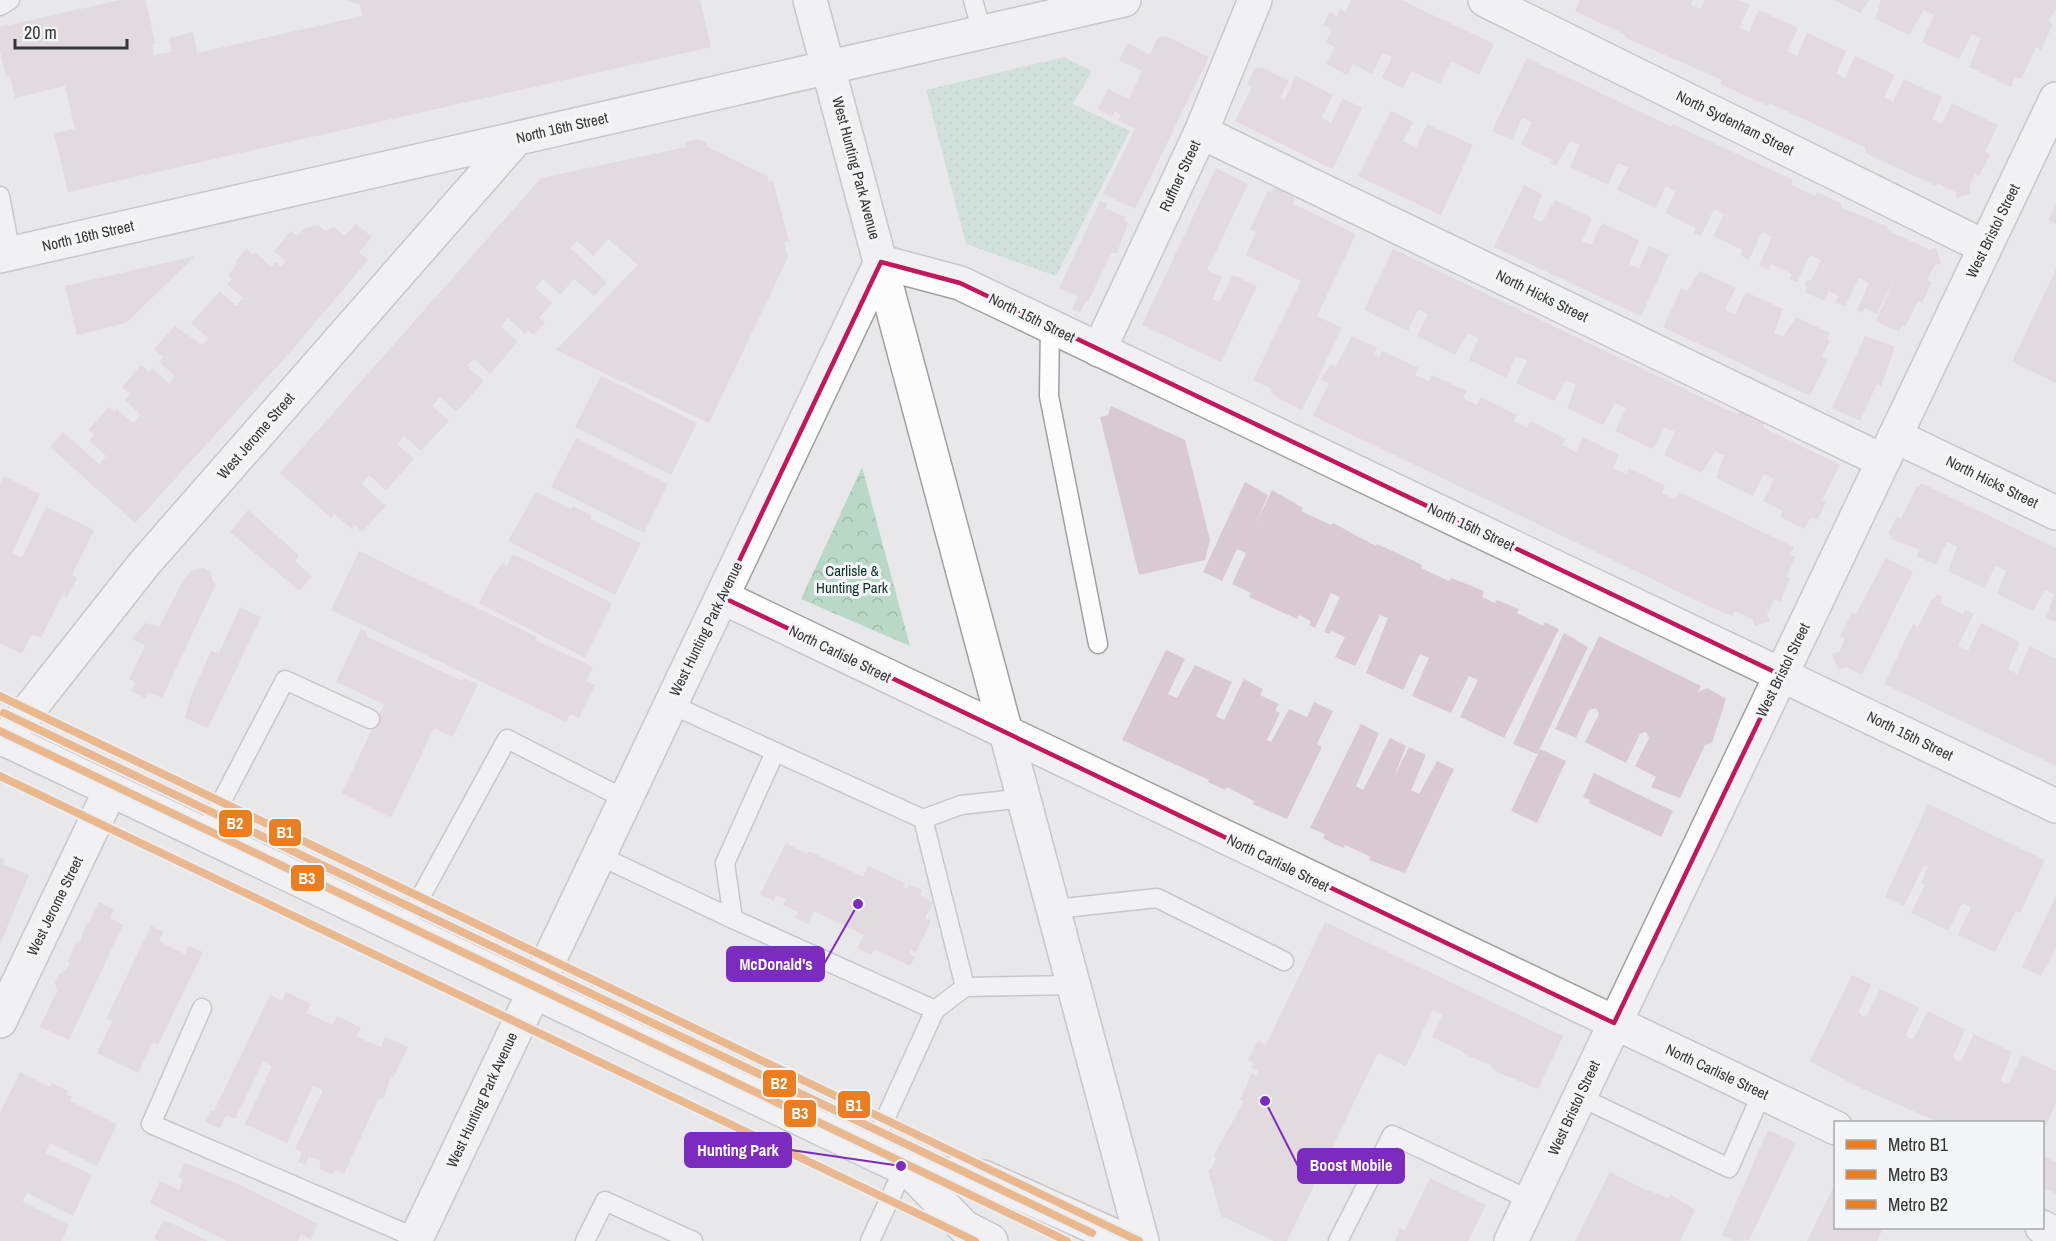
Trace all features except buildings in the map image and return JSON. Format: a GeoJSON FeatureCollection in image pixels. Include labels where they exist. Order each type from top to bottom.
{"type":"FeatureCollection","features":[{"type":"Feature","properties":{"kind":"street","name":"West Hunting Park Avenue"},"geometry":{"type":"LineString","coordinates":[[415,1240],[881,262],[810,0]]}},
{"type":"Feature","properties":{"kind":"street","name":"North 16th Street"},"geometry":{"type":"LineString","coordinates":[[5,255],[1124,0]]}},
{"type":"Feature","properties":{"kind":"street","name":"Ruffner Street"},"geometry":{"type":"LineString","coordinates":[[1099,350],[1201,132],[1255,0]]}},
{"type":"Feature","properties":{"kind":"street","name":"North Sydenham Street"},"geometry":{"type":"LineString","coordinates":[[1485,0],[1985,247]]}},
{"type":"Feature","properties":{"kind":"street","name":"West Bristol Street"},"geometry":{"type":"LineString","coordinates":[[1511,1241],[2056,99]]}},
{"type":"Feature","properties":{"kind":"street","name":"North Hicks Street"},"geometry":{"type":"LineString","coordinates":[[1201,132],[1889,448],[2056,513]]}},
{"type":"Feature","properties":{"kind":"street","name":"West Jerome Street"},"geometry":{"type":"LineString","coordinates":[[3,739],[144,564],[516,139]]}},
{"type":"Feature","properties":{"kind":"street","name":"North 15th Street"},"geometry":{"type":"LineString","coordinates":[[881,262],[960,283],[2056,806]]}},
{"type":"Feature","properties":{"kind":"street"},"geometry":{"type":"LineString","coordinates":[[881,262],[1142,1241]]}},
{"type":"Feature","properties":{"kind":"street","name":"North Carlisle Street"},"geometry":{"type":"LineString","coordinates":[[722,597],[1834,1127]]}},
{"type":"Feature","properties":{"kind":"street"},"geometry":{"type":"LineString","coordinates":[[3,739],[907,1169],[983,1177],[1126,1241]]}},
{"type":"Feature","properties":{"kind":"street","name":"West Jerome Street"},"geometry":{"type":"LineString","coordinates":[[0,1021],[110,791]]}},
{"type":"Feature","properties":{"kind":"street"},"geometry":{"type":"LineString","coordinates":[[907,1169],[964,1227],[991,1241]]}},
{"type":"Feature","properties":{"kind":"lane"},"geometry":{"type":"LineString","coordinates":[[0,6],[9,0]]}},
{"type":"Feature","properties":{"kind":"lane"},"geometry":{"type":"LineString","coordinates":[[973,0],[982,32]]}},
{"type":"Feature","properties":{"kind":"lane"},"geometry":{"type":"LineString","coordinates":[[0,196],[5,255]]}},
{"type":"Feature","properties":{"kind":"lane"},"geometry":{"type":"LineString","coordinates":[[1050,326],[1049,396],[1098,644]]}},
{"type":"Feature","properties":{"kind":"lane"},"geometry":{"type":"LineString","coordinates":[[204,835],[285,680],[370,719]]}},
{"type":"Feature","properties":{"kind":"lane"},"geometry":{"type":"LineString","coordinates":[[670,704],[923,819],[961,805],[1024,798]]}},
{"type":"Feature","properties":{"kind":"lane"},"geometry":{"type":"LineString","coordinates":[[403,929],[507,739],[625,799]]}},
{"type":"Feature","properties":{"kind":"lane"},"geometry":{"type":"LineString","coordinates":[[733,919],[725,864],[775,753]]}},
{"type":"Feature","properties":{"kind":"lane"},"geometry":{"type":"LineString","coordinates":[[923,819],[965,987]]}},
{"type":"Feature","properties":{"kind":"lane"},"geometry":{"type":"LineString","coordinates":[[598,855],[935,1010]]}},
{"type":"Feature","properties":{"kind":"lane"},"geometry":{"type":"LineString","coordinates":[[1055,909],[1157,898],[1284,961]]}},
{"type":"Feature","properties":{"kind":"lane"},"geometry":{"type":"LineString","coordinates":[[870,1152],[935,1010],[965,987],[1075,985]]}},
{"type":"Feature","properties":{"kind":"lane"},"geometry":{"type":"LineString","coordinates":[[202,1008],[150,1124],[415,1240]]}},
{"type":"Feature","properties":{"kind":"lane"},"geometry":{"type":"LineString","coordinates":[[1580,1096],[1730,1168],[1762,1093]]}},
{"type":"Feature","properties":{"kind":"lane"},"geometry":{"type":"LineString","coordinates":[[1338,1241],[1392,1134],[1530,1200]]}},
{"type":"Feature","properties":{"kind":"lane"},"geometry":{"type":"LineString","coordinates":[[870,1241],[907,1169]]}},
{"type":"Feature","properties":{"kind":"lane"},"geometry":{"type":"LineString","coordinates":[[585,1241],[605,1201],[693,1241]]}},
{"type":"Feature","properties":{"kind":"highlighted area"},"geometry":{"type":"Polygon","coordinates":[[[881,262],[960,283],[1781,675],[1614,1023],[722,597],[881,262]]]}},
{"type":"Feature","properties":{"kind":"green space"},"geometry":{"type":"Polygon","coordinates":[[[1064,57],[1092,71],[1073,104],[1130,131],[1056,276],[966,244],[926,90],[1064,57]]]}},
{"type":"Feature","properties":{"kind":"green space","name":"Carlisle & Hunting Park"},"geometry":{"type":"Polygon","coordinates":[[[862,467],[910,646],[801,599],[862,467]]]}},
{"type":"Feature","properties":{"kind":"metro line","name":"B1"},"geometry":{"type":"LineString","coordinates":[[0,696],[1139,1241]]}},
{"type":"Feature","properties":{"kind":"metro line","name":"B2"},"geometry":{"type":"LineString","coordinates":[[4,713],[1092,1233]]}},
{"type":"Feature","properties":{"kind":"metro line","name":"B3"},"geometry":{"type":"LineString","coordinates":[[0,731],[1067,1241]]}},
{"type":"Feature","properties":{"kind":"metro line","name":"B1"},"geometry":{"type":"LineString","coordinates":[[0,776],[975,1241]]}},
{"type":"Feature","properties":{"kind":"place","name":"McDonald's"},"geometry":{"type":"Point","coordinates":[858,904]}},
{"type":"Feature","properties":{"kind":"place","name":"Boost Mobile"},"geometry":{"type":"Point","coordinates":[1265,1101]}},
{"type":"Feature","properties":{"kind":"place","name":"Hunting Park"},"geometry":{"type":"Point","coordinates":[901,1166]}}]}
